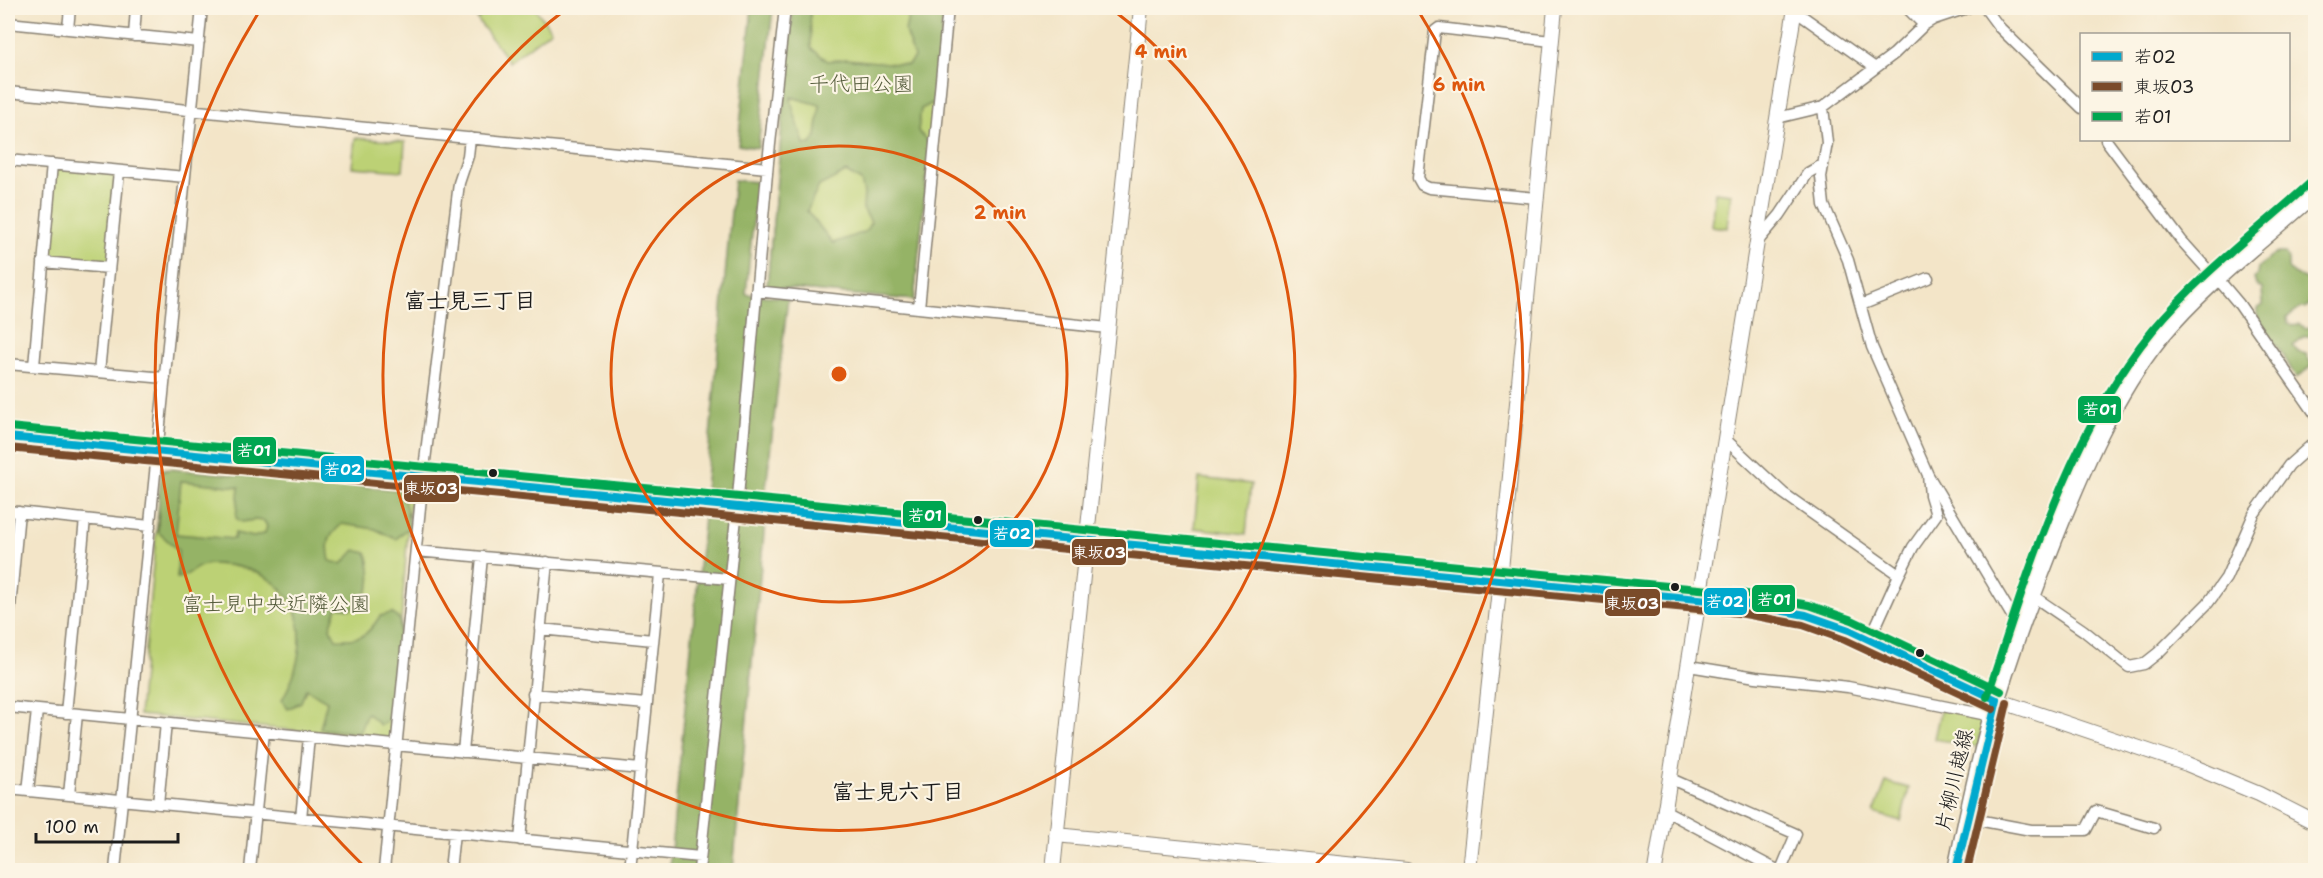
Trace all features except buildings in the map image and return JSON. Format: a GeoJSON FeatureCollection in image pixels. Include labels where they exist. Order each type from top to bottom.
{"type":"FeatureCollection","features":[{"type":"Feature","properties":{"kind":"main road","name":"片柳川越線"},"geometry":{"type":"LineString","coordinates":[[1956,870],[1995,708],[2020,631],[2071,496],[2106,420],[2140,364],[2161,337],[2216,278],[2316,192]]}},
{"type":"Feature","properties":{"kind":"street"},"geometry":{"type":"LineString","coordinates":[[68,29],[70,8]]}},
{"type":"Feature","properties":{"kind":"street"},"geometry":{"type":"LineString","coordinates":[[134,36],[136,8]]}},
{"type":"Feature","properties":{"kind":"street"},"geometry":{"type":"LineString","coordinates":[[115,870],[202,8]]}},
{"type":"Feature","properties":{"kind":"street"},"geometry":{"type":"LineString","coordinates":[[699,870],[737,508],[767,168],[785,8]]}},
{"type":"Feature","properties":{"kind":"street"},"geometry":{"type":"LineString","coordinates":[[919,308],[948,8]]}},
{"type":"Feature","properties":{"kind":"street"},"geometry":{"type":"LineString","coordinates":[[1053,870],[1141,8]]}},
{"type":"Feature","properties":{"kind":"street"},"geometry":{"type":"LineString","coordinates":[[1469,870],[1500,580],[1555,8]]}},
{"type":"Feature","properties":{"kind":"street"},"geometry":{"type":"LineString","coordinates":[[1906,8],[1924,26]]}},
{"type":"Feature","properties":{"kind":"street"},"geometry":{"type":"LineString","coordinates":[[1924,26],[1929,8]]}},
{"type":"Feature","properties":{"kind":"street"},"geometry":{"type":"LineString","coordinates":[[1777,118],[1823,107],[1894,54],[1934,19],[1967,8]]}},
{"type":"Feature","properties":{"kind":"street"},"geometry":{"type":"LineString","coordinates":[[1985,8],[1998,27],[2080,106]]}},
{"type":"Feature","properties":{"kind":"street"},"geometry":{"type":"LineString","coordinates":[[1655,870],[1795,9],[1874,67]]}},
{"type":"Feature","properties":{"kind":"street"},"geometry":{"type":"LineString","coordinates":[[8,23],[199,42]]}},
{"type":"Feature","properties":{"kind":"street"},"geometry":{"type":"LineString","coordinates":[[1537,198],[1429,188],[1422,185],[1418,178],[1433,37],[1436,30],[1439,28],[1551,41]]}},
{"type":"Feature","properties":{"kind":"street"},"geometry":{"type":"LineString","coordinates":[[8,92],[767,168]]}},
{"type":"Feature","properties":{"kind":"street"},"geometry":{"type":"LineString","coordinates":[[1823,107],[1827,143],[1821,177],[1824,205],[1848,260],[1872,346],[1928,475],[2020,631]]}},
{"type":"Feature","properties":{"kind":"street"},"geometry":{"type":"LineString","coordinates":[[384,870],[423,477],[459,183],[468,156],[470,138]]}},
{"type":"Feature","properties":{"kind":"street"},"geometry":{"type":"LineString","coordinates":[[2107,141],[2181,240],[2239,304],[2316,416]]}},
{"type":"Feature","properties":{"kind":"street"},"geometry":{"type":"LineString","coordinates":[[8,160],[185,177]]}},
{"type":"Feature","properties":{"kind":"street"},"geometry":{"type":"LineString","coordinates":[[34,366],[52,164]]}},
{"type":"Feature","properties":{"kind":"street"},"geometry":{"type":"LineString","coordinates":[[1757,242],[1780,215],[1808,173],[1822,165]]}},
{"type":"Feature","properties":{"kind":"street"},"geometry":{"type":"LineString","coordinates":[[99,372],[119,171]]}},
{"type":"Feature","properties":{"kind":"street"},"geometry":{"type":"LineString","coordinates":[[43,262],[109,268]]}},
{"type":"Feature","properties":{"kind":"street"},"geometry":{"type":"LineString","coordinates":[[1861,305],[1928,278]]}},
{"type":"Feature","properties":{"kind":"street"},"geometry":{"type":"LineString","coordinates":[[756,291],[1108,328]]}},
{"type":"Feature","properties":{"kind":"street"},"geometry":{"type":"LineString","coordinates":[[8,364],[165,378]]}},
{"type":"Feature","properties":{"kind":"street"},"geometry":{"type":"LineString","coordinates":[[8,437],[1700,599],[1778,609],[1828,622],[1870,639],[1995,708]]}},
{"type":"Feature","properties":{"kind":"street"},"geometry":{"type":"LineString","coordinates":[[1726,440],[1783,493],[1899,575]]}},
{"type":"Feature","properties":{"kind":"street"},"geometry":{"type":"LineString","coordinates":[[2032,596],[2075,625],[2129,667],[2144,664],[2158,653],[2215,594],[2226,578],[2254,514],[2289,465],[2316,441]]}},
{"type":"Feature","properties":{"kind":"street"},"geometry":{"type":"LineString","coordinates":[[1870,639],[1913,547],[1933,523],[1936,515],[1930,495],[1928,475]]}},
{"type":"Feature","properties":{"kind":"street"},"geometry":{"type":"LineString","coordinates":[[8,511],[150,526]]}},
{"type":"Feature","properties":{"kind":"street"},"geometry":{"type":"LineString","coordinates":[[8,629],[19,512]]}},
{"type":"Feature","properties":{"kind":"street"},"geometry":{"type":"LineString","coordinates":[[69,795],[85,519]]}},
{"type":"Feature","properties":{"kind":"street"},"geometry":{"type":"LineString","coordinates":[[416,551],[729,579]]}},
{"type":"Feature","properties":{"kind":"street"},"geometry":{"type":"LineString","coordinates":[[463,752],[482,557]]}},
{"type":"Feature","properties":{"kind":"street"},"geometry":{"type":"LineString","coordinates":[[520,840],[547,562]]}},
{"type":"Feature","properties":{"kind":"street"},"geometry":{"type":"LineString","coordinates":[[630,870],[660,574]]}},
{"type":"Feature","properties":{"kind":"street"},"geometry":{"type":"LineString","coordinates":[[540,629],[653,640]]}},
{"type":"Feature","properties":{"kind":"street"},"geometry":{"type":"LineString","coordinates":[[1689,666],[1995,708],[2187,764],[2259,794],[2316,823]]}},
{"type":"Feature","properties":{"kind":"street"},"geometry":{"type":"LineString","coordinates":[[534,694],[646,704]]}},
{"type":"Feature","properties":{"kind":"street"},"geometry":{"type":"LineString","coordinates":[[8,708],[640,769]]}},
{"type":"Feature","properties":{"kind":"street"},"geometry":{"type":"LineString","coordinates":[[28,791],[37,711]]}},
{"type":"Feature","properties":{"kind":"street"},"geometry":{"type":"LineString","coordinates":[[158,804],[165,723]]}},
{"type":"Feature","properties":{"kind":"street"},"geometry":{"type":"LineString","coordinates":[[250,870],[264,732]]}},
{"type":"Feature","properties":{"kind":"street"},"geometry":{"type":"LineString","coordinates":[[301,818],[309,737]]}},
{"type":"Feature","properties":{"kind":"street"},"geometry":{"type":"LineString","coordinates":[[1666,811],[1779,870],[1796,834],[1671,779]]}},
{"type":"Feature","properties":{"kind":"street"},"geometry":{"type":"LineString","coordinates":[[8,789],[700,857]]}},
{"type":"Feature","properties":{"kind":"street"},"geometry":{"type":"LineString","coordinates":[[1967,818],[2031,830],[2086,830],[2096,811],[2154,828]]}},
{"type":"Feature","properties":{"kind":"street"},"geometry":{"type":"LineString","coordinates":[[450,870],[454,833]]}},
{"type":"Feature","properties":{"kind":"street"},"geometry":{"type":"LineString","coordinates":[[1056,835],[1407,870]]}},
{"type":"Feature","properties":{"kind":"green space"},"geometry":{"type":"Polygon","coordinates":[[[492,8],[535,8],[551,30],[509,62],[477,19],[492,8]]]}},
{"type":"Feature","properties":{"kind":"green space"},"geometry":{"type":"Polygon","coordinates":[[[752,8],[773,8],[758,148],[738,145],[752,8]]]}},
{"type":"Feature","properties":{"kind":"green space","name":"千代田公園"},"geometry":{"type":"Polygon","coordinates":[[[793,8],[944,8],[914,300],[767,287],[793,8]]]}},
{"type":"Feature","properties":{"kind":"green space","name":"千代田公園"},"geometry":{"type":"Polygon","coordinates":[[[793,8],[810,8],[811,48],[828,61],[846,59],[908,65],[914,57],[905,31],[910,8],[944,8],[935,102],[921,109],[918,131],[930,144],[914,300],[767,287],[793,8]],[[791,97],[804,145],[811,144],[816,136],[820,105],[791,97]],[[846,172],[819,186],[807,211],[833,243],[865,232],[871,222],[863,209],[864,193],[861,181],[846,172]]]}},
{"type":"Feature","properties":{"kind":"green space"},"geometry":{"type":"Polygon","coordinates":[[[355,138],[405,142],[403,171],[352,167],[355,138]]]}},
{"type":"Feature","properties":{"kind":"green space"},"geometry":{"type":"Polygon","coordinates":[[[52,164],[119,171],[109,268],[43,262],[52,164]]]}},
{"type":"Feature","properties":{"kind":"green space"},"geometry":{"type":"Polygon","coordinates":[[[734,180],[757,182],[746,294],[788,298],[765,496],[705,490],[734,180]]]}},
{"type":"Feature","properties":{"kind":"green space"},"geometry":{"type":"Polygon","coordinates":[[[1715,192],[1731,194],[1727,228],[1711,226],[1715,192]]]}},
{"type":"Feature","properties":{"kind":"green space"},"geometry":{"type":"Polygon","coordinates":[[[2278,253],[2285,253],[2288,269],[2312,281],[2314,289],[2313,299],[2308,305],[2287,317],[2288,323],[2293,326],[2299,324],[2305,328],[2310,327],[2315,310],[2315,336],[2304,336],[2293,346],[2298,352],[2306,354],[2312,366],[2296,378],[2282,353],[2263,328],[2257,314],[2257,309],[2263,305],[2262,289],[2256,285],[2254,279],[2258,268],[2278,253]]]}},
{"type":"Feature","properties":{"kind":"green space","name":"富士見中央近隣公園"},"geometry":{"type":"Polygon","coordinates":[[[162,469],[411,491],[392,740],[139,715],[162,469]]]}},
{"type":"Feature","properties":{"kind":"green space"},"geometry":{"type":"Polygon","coordinates":[[[170,469],[402,490],[410,526],[396,539],[375,529],[342,524],[331,536],[328,544],[330,561],[342,564],[355,550],[367,553],[371,577],[368,591],[359,603],[351,609],[337,607],[330,628],[336,639],[362,636],[371,629],[380,616],[392,613],[400,620],[392,720],[380,725],[367,713],[359,733],[320,729],[327,701],[306,689],[301,702],[288,709],[282,700],[293,675],[299,650],[299,628],[294,608],[282,590],[265,577],[243,568],[207,564],[177,578],[178,550],[158,532],[162,471],[170,469]],[[181,481],[176,534],[234,539],[235,533],[254,537],[265,533],[267,526],[264,521],[242,522],[236,518],[239,487],[181,481]]]}},
{"type":"Feature","properties":{"kind":"green space"},"geometry":{"type":"Polygon","coordinates":[[[1199,478],[1251,484],[1246,534],[1194,528],[1199,478]]]}},
{"type":"Feature","properties":{"kind":"green space"},"geometry":{"type":"Polygon","coordinates":[[[704,517],[765,522],[733,870],[669,870],[704,517]]]}},
{"type":"Feature","properties":{"kind":"green space"},"geometry":{"type":"Polygon","coordinates":[[[1941,707],[1984,718],[1978,747],[1934,739],[1941,707]]]}},
{"type":"Feature","properties":{"kind":"green space"},"geometry":{"type":"Polygon","coordinates":[[[1886,782],[1909,788],[1901,821],[1874,813],[1886,782]]]}},
{"type":"Feature","properties":{"kind":"transit line","name":"若01"},"geometry":{"type":"LineString","coordinates":[[1987,697],[2035,553],[2054,505],[2074,458],[2123,370],[2153,330],[2189,291],[2309,184]]}},
{"type":"Feature","properties":{"kind":"transit line","name":"若01"},"geometry":{"type":"LineString","coordinates":[[9,427],[1741,593],[1809,605],[1852,620],[2001,691]]}},
{"type":"Feature","properties":{"kind":"transit line","name":"若02"},"geometry":{"type":"LineString","coordinates":[[8,437],[1740,603],[1806,615],[1849,630],[1997,700]]}},
{"type":"Feature","properties":{"kind":"transit line","name":"東坂03"},"geometry":{"type":"LineString","coordinates":[[8,448],[1739,613],[1803,625],[1845,640],[1993,709]]}},
{"type":"Feature","properties":{"kind":"transit line","name":"若02"},"geometry":{"type":"LineString","coordinates":[[1956,870],[1997,700]]}},
{"type":"Feature","properties":{"kind":"transit line","name":"東坂03"},"geometry":{"type":"LineString","coordinates":[[1967,870],[2007,703]]}},
{"type":"Feature","properties":{"kind":"district","name":"富士見三丁目"},"geometry":{"type":"Point","coordinates":[470,300]}},
{"type":"Feature","properties":{"kind":"district","name":"富士見六丁目"},"geometry":{"type":"Point","coordinates":[898,791]}}]}
